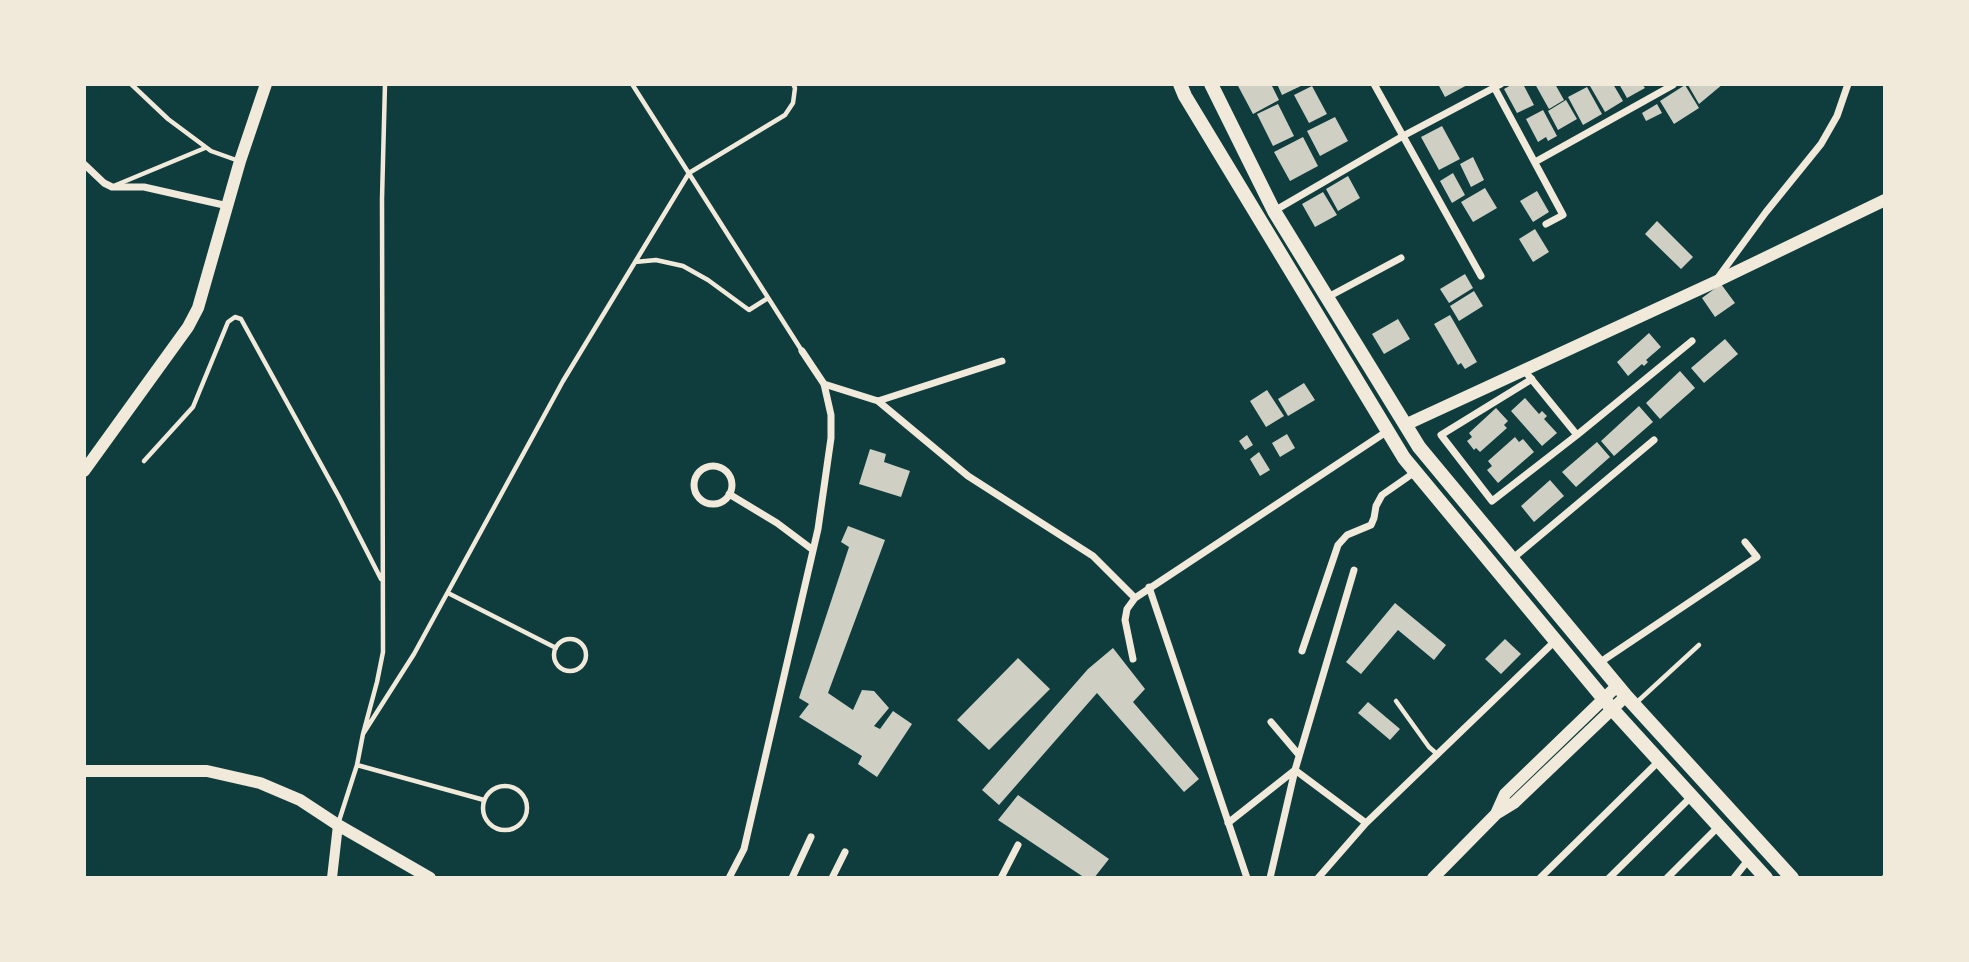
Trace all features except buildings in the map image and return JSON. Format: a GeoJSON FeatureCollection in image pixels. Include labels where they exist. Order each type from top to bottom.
{"type":"FeatureCollection","features":[{"type":"Feature","properties":{"kind":"main road"},"geometry":{"type":"LineString","coordinates":[[84,471],[188,327],[198,308],[240,161],[266,84]]}},
{"type":"Feature","properties":{"kind":"main road"},"geometry":{"type":"LineString","coordinates":[[1180,84],[1386,432],[1555,641],[1766,878]]}},
{"type":"Feature","properties":{"kind":"main road"},"geometry":{"type":"LineString","coordinates":[[1211,84],[1274,211],[1419,447],[1626,696],[1792,878]]}},
{"type":"Feature","properties":{"kind":"main road"},"geometry":{"type":"LineString","coordinates":[[1386,432],[1528,375],[1885,200]]}},
{"type":"Feature","properties":{"kind":"main road"},"geometry":{"type":"LineString","coordinates":[[1433,878],[1496,814],[1514,803],[1609,704],[1626,696]]}},
{"type":"Feature","properties":{"kind":"main road"},"geometry":{"type":"LineString","coordinates":[[84,771],[207,771],[260,783],[300,800],[430,878]]}},
{"type":"Feature","properties":{"kind":"street"},"geometry":{"type":"LineString","coordinates":[[1374,84],[1481,276]]}},
{"type":"Feature","properties":{"kind":"street"},"geometry":{"type":"LineString","coordinates":[[1715,282],[1766,212],[1821,144],[1837,116],[1848,84]]}},
{"type":"Feature","properties":{"kind":"street"},"geometry":{"type":"LineString","coordinates":[[1274,211],[1496,85],[1563,215],[1546,224]]}},
{"type":"Feature","properties":{"kind":"street"},"geometry":{"type":"LineString","coordinates":[[1535,162],[1674,85]]}},
{"type":"Feature","properties":{"kind":"street"},"geometry":{"type":"LineString","coordinates":[[84,164],[112,187],[145,187],[228,206]]}},
{"type":"Feature","properties":{"kind":"street"},"geometry":{"type":"LineString","coordinates":[[1328,297],[1401,258]]}},
{"type":"Feature","properties":{"kind":"street"},"geometry":{"type":"LineString","coordinates":[[1577,435],[1528,375],[1441,435],[1492,502],[1577,435],[1692,341]]}},
{"type":"Feature","properties":{"kind":"street"},"geometry":{"type":"LineString","coordinates":[[729,878],[744,849],[813,550],[831,438],[831,415],[824,384],[802,351]]}},
{"type":"Feature","properties":{"kind":"street"},"geometry":{"type":"LineString","coordinates":[[877,401],[1002,361]]}},
{"type":"Feature","properties":{"kind":"street"},"geometry":{"type":"LineString","coordinates":[[824,384],[877,401],[968,476],[1093,556],[1135,598]]}},
{"type":"Feature","properties":{"kind":"street"},"geometry":{"type":"LineString","coordinates":[[1133,659],[1125,620],[1127,609],[1135,598],[1386,432]]}},
{"type":"Feature","properties":{"kind":"street"},"geometry":{"type":"LineString","coordinates":[[1512,559],[1654,440]]}},
{"type":"Feature","properties":{"kind":"street"},"geometry":{"type":"LineString","coordinates":[[713,466],[725,470],[732,481],[729,494],[715,504],[703,502],[695,493],[696,475],[700,470],[713,466]]}},
{"type":"Feature","properties":{"kind":"street"},"geometry":{"type":"LineString","coordinates":[[1302,651],[1338,545],[1347,535],[1371,525],[1382,495],[1416,472]]}},
{"type":"Feature","properties":{"kind":"street"},"geometry":{"type":"LineString","coordinates":[[729,494],[777,523],[813,550]]}},
{"type":"Feature","properties":{"kind":"street"},"geometry":{"type":"LineString","coordinates":[[1599,663],[1757,557],[1745,542]]}},
{"type":"Feature","properties":{"kind":"street"},"geometry":{"type":"LineString","coordinates":[[1270,878],[1294,770],[1354,570]]}},
{"type":"Feature","properties":{"kind":"street"},"geometry":{"type":"LineString","coordinates":[[1149,587],[1247,878]]}},
{"type":"Feature","properties":{"kind":"street"},"geometry":{"type":"LineString","coordinates":[[1318,878],[1366,823],[1555,641]]}},
{"type":"Feature","properties":{"kind":"street"},"geometry":{"type":"LineString","coordinates":[[1271,722],[1299,755]]}},
{"type":"Feature","properties":{"kind":"street"},"geometry":{"type":"LineString","coordinates":[[1540,878],[1659,760]]}},
{"type":"Feature","properties":{"kind":"street"},"geometry":{"type":"LineString","coordinates":[[1228,824],[1294,770]]}},
{"type":"Feature","properties":{"kind":"street"},"geometry":{"type":"LineString","coordinates":[[1294,770],[1366,823]]}},
{"type":"Feature","properties":{"kind":"street"},"geometry":{"type":"LineString","coordinates":[[1609,878],[1692,796]]}},
{"type":"Feature","properties":{"kind":"street"},"geometry":{"type":"LineString","coordinates":[[332,878],[338,825]]}},
{"type":"Feature","properties":{"kind":"street"},"geometry":{"type":"LineString","coordinates":[[1667,878],[1719,826]]}},
{"type":"Feature","properties":{"kind":"street"},"geometry":{"type":"LineString","coordinates":[[792,878],[811,837]]}},
{"type":"Feature","properties":{"kind":"street"},"geometry":{"type":"LineString","coordinates":[[1001,878],[1018,845]]}},
{"type":"Feature","properties":{"kind":"street"},"geometry":{"type":"LineString","coordinates":[[832,878],[845,852]]}},
{"type":"Feature","properties":{"kind":"street"},"geometry":{"type":"LineString","coordinates":[[1734,878],[1749,859]]}},
{"type":"Feature","properties":{"kind":"lane"},"geometry":{"type":"LineString","coordinates":[[131,84],[168,119],[206,148],[240,161]]}},
{"type":"Feature","properties":{"kind":"lane"},"geometry":{"type":"LineString","coordinates":[[338,825],[357,765],[383,652],[382,199],[385,84]]}},
{"type":"Feature","properties":{"kind":"lane"},"geometry":{"type":"LineString","coordinates":[[632,84],[802,351]]}},
{"type":"Feature","properties":{"kind":"lane"},"geometry":{"type":"LineString","coordinates":[[363,734],[414,654],[563,381],[688,173],[785,115],[793,103],[793,84]]}},
{"type":"Feature","properties":{"kind":"lane"},"geometry":{"type":"LineString","coordinates":[[112,187],[206,148]]}},
{"type":"Feature","properties":{"kind":"lane"},"geometry":{"type":"LineString","coordinates":[[635,262],[656,260],[683,266],[708,280],[749,310],[768,298]]}},
{"type":"Feature","properties":{"kind":"lane"},"geometry":{"type":"LineString","coordinates":[[144,461],[193,407],[228,322],[235,317],[241,319],[382,580]]}},
{"type":"Feature","properties":{"kind":"lane"},"geometry":{"type":"LineString","coordinates":[[448,593],[556,648]]}},
{"type":"Feature","properties":{"kind":"lane"},"geometry":{"type":"LineString","coordinates":[[564,640],[580,642],[586,651],[585,662],[573,671],[564,670],[554,658],[556,648],[564,640]]}},
{"type":"Feature","properties":{"kind":"lane"},"geometry":{"type":"LineString","coordinates":[[1626,696],[1699,645]]}},
{"type":"Feature","properties":{"kind":"lane"},"geometry":{"type":"LineString","coordinates":[[1396,701],[1437,755]]}},
{"type":"Feature","properties":{"kind":"lane"},"geometry":{"type":"LineString","coordinates":[[357,765],[484,800]]}},
{"type":"Feature","properties":{"kind":"lane"},"geometry":{"type":"LineString","coordinates":[[508,786],[515,788],[525,799],[526,814],[523,821],[512,829],[498,829],[486,821],[482,807],[484,800],[493,789],[508,786]]}}]}
